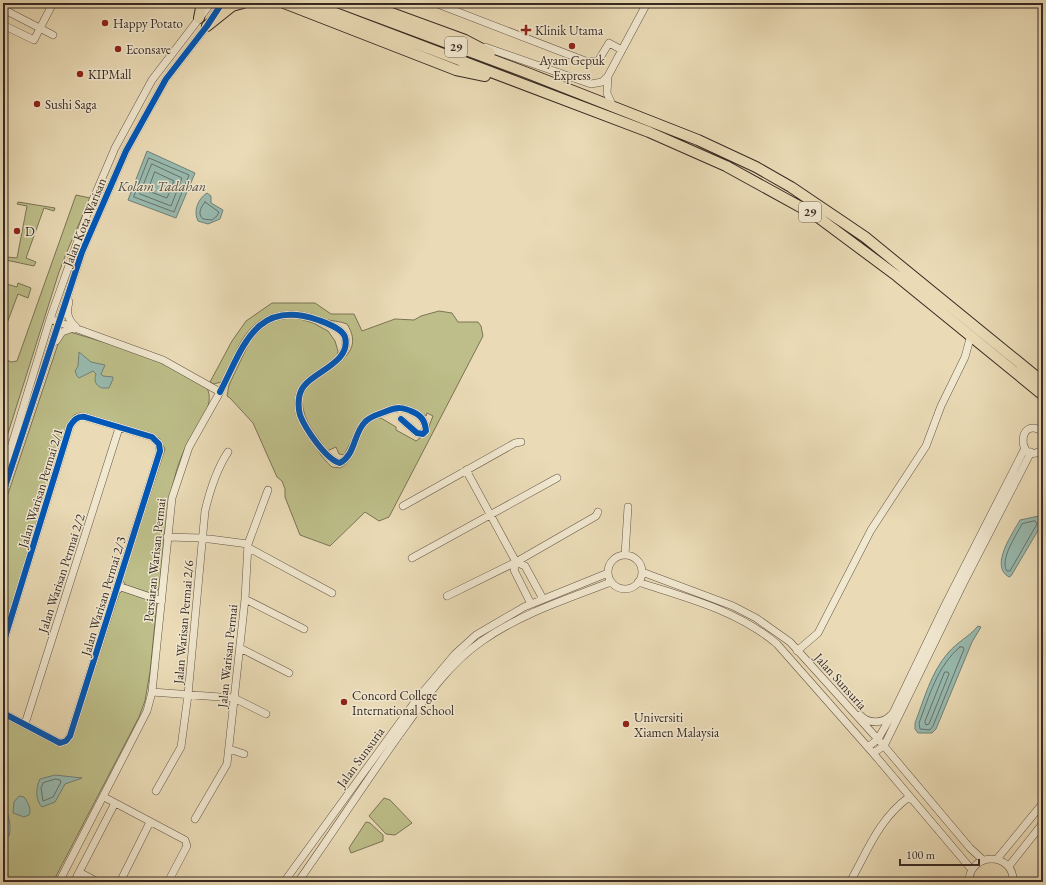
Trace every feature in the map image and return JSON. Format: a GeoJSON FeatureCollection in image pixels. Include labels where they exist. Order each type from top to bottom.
{"type":"FeatureCollection","features":[{"type":"Feature","properties":{"kind":"highway"},"geometry":{"type":"LineString","coordinates":[[199,18],[202,3]]}},
{"type":"Feature","properties":{"kind":"highway"},"geometry":{"type":"LineString","coordinates":[[207,26],[232,6],[243,3]]}},
{"type":"Feature","properties":{"kind":"highway"},"geometry":{"type":"LineString","coordinates":[[279,3],[456,70],[513,81]]}},
{"type":"Feature","properties":{"kind":"highway","name":"29"},"geometry":{"type":"LineString","coordinates":[[309,3],[692,149],[780,194],[852,240],[971,335],[1043,395]]}},
{"type":"Feature","properties":{"kind":"highway","name":"29"},"geometry":{"type":"LineString","coordinates":[[340,3],[525,72],[698,140],[756,167],[791,187],[865,237],[1043,382]]}},
{"type":"Feature","properties":{"kind":"highway"},"geometry":{"type":"LineString","coordinates":[[364,3],[465,40],[525,72]]}},
{"type":"Feature","properties":{"kind":"street"},"geometry":{"type":"LineString","coordinates":[[3,25],[34,40],[53,3]]}},
{"type":"Feature","properties":{"kind":"street","name":"Jalan Kota Warisan"},"geometry":{"type":"LineString","coordinates":[[3,474],[50,319],[88,209],[115,148],[152,80],[210,3]]}},
{"type":"Feature","properties":{"kind":"street","name":"Jalan Kota Warisan"},"geometry":{"type":"LineString","coordinates":[[3,493],[82,252],[126,151],[166,79],[207,26],[222,3]]}},
{"type":"Feature","properties":{"kind":"street"},"geometry":{"type":"LineString","coordinates":[[435,3],[588,62],[598,61],[609,43],[622,50]]}},
{"type":"Feature","properties":{"kind":"street"},"geometry":{"type":"LineString","coordinates":[[465,40],[591,84],[602,82],[608,76],[647,3]]}},
{"type":"Feature","properties":{"kind":"street"},"geometry":{"type":"LineString","coordinates":[[3,9],[53,35]]}},
{"type":"Feature","properties":{"kind":"street"},"geometry":{"type":"LineString","coordinates":[[608,76],[607,93],[613,107]]}},
{"type":"Feature","properties":{"kind":"street"},"geometry":{"type":"LineString","coordinates":[[76,327],[68,317],[67,308],[80,267],[82,252]]}},
{"type":"Feature","properties":{"kind":"street","name":"Persiaran Warisan Permai"},"geometry":{"type":"LineString","coordinates":[[59,882],[141,725],[152,692],[172,498],[185,458],[240,351],[255,328],[279,315],[304,316],[328,324],[340,330],[345,336],[344,352],[329,367],[305,385],[299,397],[300,415],[325,454],[334,462],[340,463],[346,459],[364,422],[394,408],[402,408],[422,417],[425,422],[426,431],[423,434],[417,432],[401,419]]}},
{"type":"Feature","properties":{"kind":"street"},"geometry":{"type":"LineString","coordinates":[[50,319],[76,327],[163,360],[220,392]]}},
{"type":"Feature","properties":{"kind":"street"},"geometry":{"type":"LineString","coordinates":[[45,365],[51,356],[59,335],[62,332],[76,327]]}},
{"type":"Feature","properties":{"kind":"street"},"geometry":{"type":"LineString","coordinates":[[797,651],[818,633],[871,530],[926,446],[940,406],[965,357],[971,335]]}},
{"type":"Feature","properties":{"kind":"street","name":"Jalan Warisan Permai 2/1"},"geometry":{"type":"LineString","coordinates":[[3,644],[70,426],[74,420],[80,417],[85,417],[119,428]]}},
{"type":"Feature","properties":{"kind":"street","name":"Jalan Warisan Permai 2/3"},"geometry":{"type":"LineString","coordinates":[[25,724],[60,743],[66,741],[70,736],[118,586],[160,450],[156,440],[152,437],[119,428]]}},
{"type":"Feature","properties":{"kind":"street","name":"Jalan Warisan Permai 2/2"},"geometry":{"type":"LineString","coordinates":[[25,724],[119,428]]}},
{"type":"Feature","properties":{"kind":"street"},"geometry":{"type":"LineString","coordinates":[[1043,432],[1036,428],[1028,430],[1022,441],[1028,450],[1039,452],[1043,449]]}},
{"type":"Feature","properties":{"kind":"street"},"geometry":{"type":"LineString","coordinates":[[403,506],[515,443],[521,442]]}},
{"type":"Feature","properties":{"kind":"street"},"geometry":{"type":"LineString","coordinates":[[871,750],[894,711],[945,605],[1028,450]]}},
{"type":"Feature","properties":{"kind":"street"},"geometry":{"type":"LineString","coordinates":[[871,750],[884,746],[1028,450]]}},
{"type":"Feature","properties":{"kind":"street","name":"Jalan Warisan Permai 2/6"},"geometry":{"type":"LineString","coordinates":[[156,791],[181,747],[188,695],[205,511],[220,464],[228,452]]}},
{"type":"Feature","properties":{"kind":"street"},"geometry":{"type":"LineString","coordinates":[[466,470],[516,562],[524,566],[543,599]]}},
{"type":"Feature","properties":{"kind":"street"},"geometry":{"type":"LineString","coordinates":[[412,558],[557,478]]}},
{"type":"Feature","properties":{"kind":"street","name":"Jalan Warisan Permai"},"geometry":{"type":"LineString","coordinates":[[195,819],[227,764],[245,599],[249,546],[268,490]]}},
{"type":"Feature","properties":{"kind":"street"},"geometry":{"type":"LineString","coordinates":[[625,555],[628,507]]}},
{"type":"Feature","properties":{"kind":"street"},"geometry":{"type":"LineString","coordinates":[[447,596],[516,562],[596,516],[598,512]]}},
{"type":"Feature","properties":{"kind":"street"},"geometry":{"type":"LineString","coordinates":[[167,537],[202,538],[249,546],[332,593]]}},
{"type":"Feature","properties":{"kind":"street"},"geometry":{"type":"LineString","coordinates":[[625,555],[635,558],[639,562],[642,572],[638,582],[630,588],[625,589],[615,586],[611,582],[608,573],[611,562],[614,558],[625,555]]}},
{"type":"Feature","properties":{"kind":"street"},"geometry":{"type":"LineString","coordinates":[[516,562],[514,570],[531,604]]}},
{"type":"Feature","properties":{"kind":"street","name":"Jalan Sunsuria"},"geometry":{"type":"LineString","coordinates":[[642,572],[733,606],[756,618],[783,636],[821,674],[970,848],[983,860]]}},
{"type":"Feature","properties":{"kind":"street","name":"Jalan Sunsuria"},"geometry":{"type":"LineString","coordinates":[[284,882],[417,699],[440,670],[476,635],[531,604],[608,573]]}},
{"type":"Feature","properties":{"kind":"street","name":"Jalan Sunsuria"},"geometry":{"type":"LineString","coordinates":[[298,882],[362,787],[423,702],[449,671],[481,641],[513,622],[611,582]]}},
{"type":"Feature","properties":{"kind":"street","name":"Jalan Sunsuria"},"geometry":{"type":"LineString","coordinates":[[638,582],[730,613],[766,634],[790,656],[972,870]]}},
{"type":"Feature","properties":{"kind":"street"},"geometry":{"type":"LineString","coordinates":[[118,586],[162,601]]}},
{"type":"Feature","properties":{"kind":"street"},"geometry":{"type":"LineString","coordinates":[[245,599],[304,629]]}},
{"type":"Feature","properties":{"kind":"street"},"geometry":{"type":"LineString","coordinates":[[240,648],[289,673]]}},
{"type":"Feature","properties":{"kind":"street"},"geometry":{"type":"LineString","coordinates":[[821,674],[868,721],[876,722],[888,718],[894,711]]}},
{"type":"Feature","properties":{"kind":"street"},"geometry":{"type":"LineString","coordinates":[[152,692],[234,698],[266,714]]}},
{"type":"Feature","properties":{"kind":"street"},"geometry":{"type":"LineString","coordinates":[[3,713],[25,724]]}},
{"type":"Feature","properties":{"kind":"street"},"geometry":{"type":"LineString","coordinates":[[229,749],[244,754]]}},
{"type":"Feature","properties":{"kind":"street"},"geometry":{"type":"LineString","coordinates":[[104,797],[185,840],[187,846],[168,882]]}},
{"type":"Feature","properties":{"kind":"street"},"geometry":{"type":"LineString","coordinates":[[850,882],[884,820],[895,807],[909,797]]}},
{"type":"Feature","properties":{"kind":"street"},"geometry":{"type":"LineString","coordinates":[[74,882],[115,803]]}},
{"type":"Feature","properties":{"kind":"street"},"geometry":{"type":"LineString","coordinates":[[997,859],[1043,803]]}},
{"type":"Feature","properties":{"kind":"street"},"geometry":{"type":"LineString","coordinates":[[120,882],[150,822]]}},
{"type":"Feature","properties":{"kind":"street"},"geometry":{"type":"LineString","coordinates":[[1008,866],[1043,824]]}},
{"type":"Feature","properties":{"kind":"street"},"geometry":{"type":"LineString","coordinates":[[970,882],[972,870],[983,860],[997,859],[1008,866],[1012,872],[1013,882]]}},
{"type":"Feature","properties":{"kind":"street"},"geometry":{"type":"LineString","coordinates":[[79,872],[98,882]]}},
{"type":"Feature","properties":{"kind":"green space"},"geometry":{"type":"Polygon","coordinates":[[[76,195],[90,198],[59,272],[3,449],[3,396],[5,393],[3,392],[3,358],[11,362],[17,361],[76,195]]]}},
{"type":"Feature","properties":{"kind":"green space"},"geometry":{"type":"Polygon","coordinates":[[[18,202],[55,208],[54,211],[44,208],[26,258],[36,262],[34,266],[6,260],[7,257],[17,258],[27,206],[17,204],[18,202]]]}},
{"type":"Feature","properties":{"kind":"green space"},"geometry":{"type":"Polygon","coordinates":[[[3,283],[17,287],[18,283],[31,288],[28,298],[18,294],[3,334],[3,297],[8,288],[3,285],[3,283]]]}},
{"type":"Feature","properties":{"kind":"green space"},"geometry":{"type":"Polygon","coordinates":[[[272,303],[315,303],[331,314],[354,314],[362,331],[395,319],[414,320],[421,316],[439,311],[452,313],[458,322],[478,322],[481,326],[483,336],[389,517],[379,521],[365,512],[330,546],[300,535],[285,497],[285,489],[282,481],[277,477],[253,423],[227,396],[229,385],[249,343],[261,328],[278,319],[297,318],[313,323],[328,331],[335,341],[338,351],[337,355],[297,394],[309,434],[319,452],[332,467],[340,468],[347,463],[352,456],[362,431],[373,419],[381,418],[396,427],[396,430],[416,441],[426,434],[433,416],[427,413],[426,416],[410,408],[362,420],[344,455],[339,454],[336,447],[327,451],[306,417],[303,409],[302,398],[311,383],[339,363],[347,355],[352,347],[352,336],[347,324],[299,313],[278,313],[259,321],[250,329],[242,340],[221,382],[214,384],[210,382],[232,341],[246,321],[272,303]]]}},
{"type":"Feature","properties":{"kind":"green space"},"geometry":{"type":"Polygon","coordinates":[[[70,332],[150,356],[206,386],[209,394],[209,401],[204,417],[186,446],[179,463],[167,516],[159,589],[153,594],[126,585],[122,580],[165,449],[159,438],[80,413],[74,415],[68,423],[3,634],[3,509],[60,338],[64,334],[70,332]]]}},
{"type":"Feature","properties":{"kind":"green space"},"geometry":{"type":"Polygon","coordinates":[[[122,591],[157,603],[150,672],[145,701],[139,717],[53,882],[3,882],[3,752],[6,742],[3,735],[3,715],[60,746],[71,741],[119,594],[122,591]]]}},
{"type":"Feature","properties":{"kind":"green space"},"geometry":{"type":"Polygon","coordinates":[[[384,798],[390,800],[412,823],[395,835],[386,834],[369,816],[384,798]]]}},
{"type":"Feature","properties":{"kind":"green space"},"geometry":{"type":"Polygon","coordinates":[[[366,822],[370,823],[383,835],[383,841],[351,853],[349,848],[366,822]]]}},
{"type":"Feature","properties":{"kind":"water","name":"Kolam Tadahan"},"geometry":{"type":"Polygon","coordinates":[[[147,151],[195,173],[176,218],[128,200],[147,151]]]}},
{"type":"Feature","properties":{"kind":"water","name":"Kolam Tadahan"},"geometry":{"type":"Polygon","coordinates":[[[207,193],[211,196],[211,203],[223,210],[220,219],[208,224],[198,221],[196,213],[197,206],[201,198],[207,193]]]}},
{"type":"Feature","properties":{"kind":"water"},"geometry":{"type":"Polygon","coordinates":[[[79,352],[91,362],[105,365],[101,374],[103,376],[113,377],[109,388],[102,388],[96,384],[96,374],[93,371],[79,378],[77,376],[75,371],[78,366],[79,352]]]}},
{"type":"Feature","properties":{"kind":"water"},"geometry":{"type":"Polygon","coordinates":[[[1043,513],[1043,522],[1009,577],[1003,572],[1001,565],[1004,549],[1008,541],[1020,520],[1039,516],[1043,513]]]}},
{"type":"Feature","properties":{"kind":"water"},"geometry":{"type":"Polygon","coordinates":[[[978,626],[981,627],[972,642],[936,729],[932,733],[918,733],[915,729],[915,723],[932,677],[952,649],[978,626]]]}},
{"type":"Feature","properties":{"kind":"water"},"geometry":{"type":"Polygon","coordinates":[[[55,775],[82,778],[65,784],[55,802],[42,807],[37,797],[40,779],[55,775]]]}},
{"type":"Feature","properties":{"kind":"water"},"geometry":{"type":"Polygon","coordinates":[[[19,796],[24,797],[30,808],[29,815],[24,817],[13,813],[14,802],[19,796]]]}},
{"type":"Feature","properties":{"kind":"water"},"geometry":{"type":"Polygon","coordinates":[[[3,803],[8,814],[10,832],[9,836],[3,838],[3,803]]]}},
{"type":"Feature","properties":{"kind":"cycle path"},"geometry":{"type":"LineString","coordinates":[[3,493],[82,252],[126,151],[166,79],[207,26],[222,3]]}},
{"type":"Feature","properties":{"kind":"cycle path"},"geometry":{"type":"LineString","coordinates":[[220,392],[236,359],[254,331],[265,322],[279,316],[297,315],[329,324],[341,331],[345,337],[345,346],[342,354],[329,367],[305,384],[300,393],[300,415],[311,435],[323,450],[334,461],[340,463],[349,454],[358,432],[365,422],[372,417],[394,409],[406,409],[419,415],[425,424],[426,431],[423,434],[417,433],[401,419]]}},
{"type":"Feature","properties":{"kind":"cycle path"},"geometry":{"type":"LineString","coordinates":[[3,644],[71,424],[74,420],[85,417],[152,437],[159,444],[160,451],[70,736],[66,741],[60,743],[3,713]]}},
{"type":"Feature","properties":{"kind":"place","name":"Happy Potato"},"geometry":{"type":"Point","coordinates":[105,23]}},
{"type":"Feature","properties":{"kind":"place","name":"Klinik Utama"},"geometry":{"type":"Point","coordinates":[526,30]}},
{"type":"Feature","properties":{"kind":"place","name":"Ayam Gepuk Express"},"geometry":{"type":"Point","coordinates":[572,46]}},
{"type":"Feature","properties":{"kind":"place","name":"Econsave"},"geometry":{"type":"Point","coordinates":[118,49]}},
{"type":"Feature","properties":{"kind":"place","name":"KIPMall"},"geometry":{"type":"Point","coordinates":[80,74]}},
{"type":"Feature","properties":{"kind":"place","name":"Sushi Saga"},"geometry":{"type":"Point","coordinates":[37,104]}},
{"type":"Feature","properties":{"kind":"place","name":"D"},"geometry":{"type":"Point","coordinates":[17,231]}},
{"type":"Feature","properties":{"kind":"place","name":"Concord College International School"},"geometry":{"type":"Point","coordinates":[344,702]}},
{"type":"Feature","properties":{"kind":"place","name":"Universiti Xiamen Malaysia"},"geometry":{"type":"Point","coordinates":[626,724]}}]}
